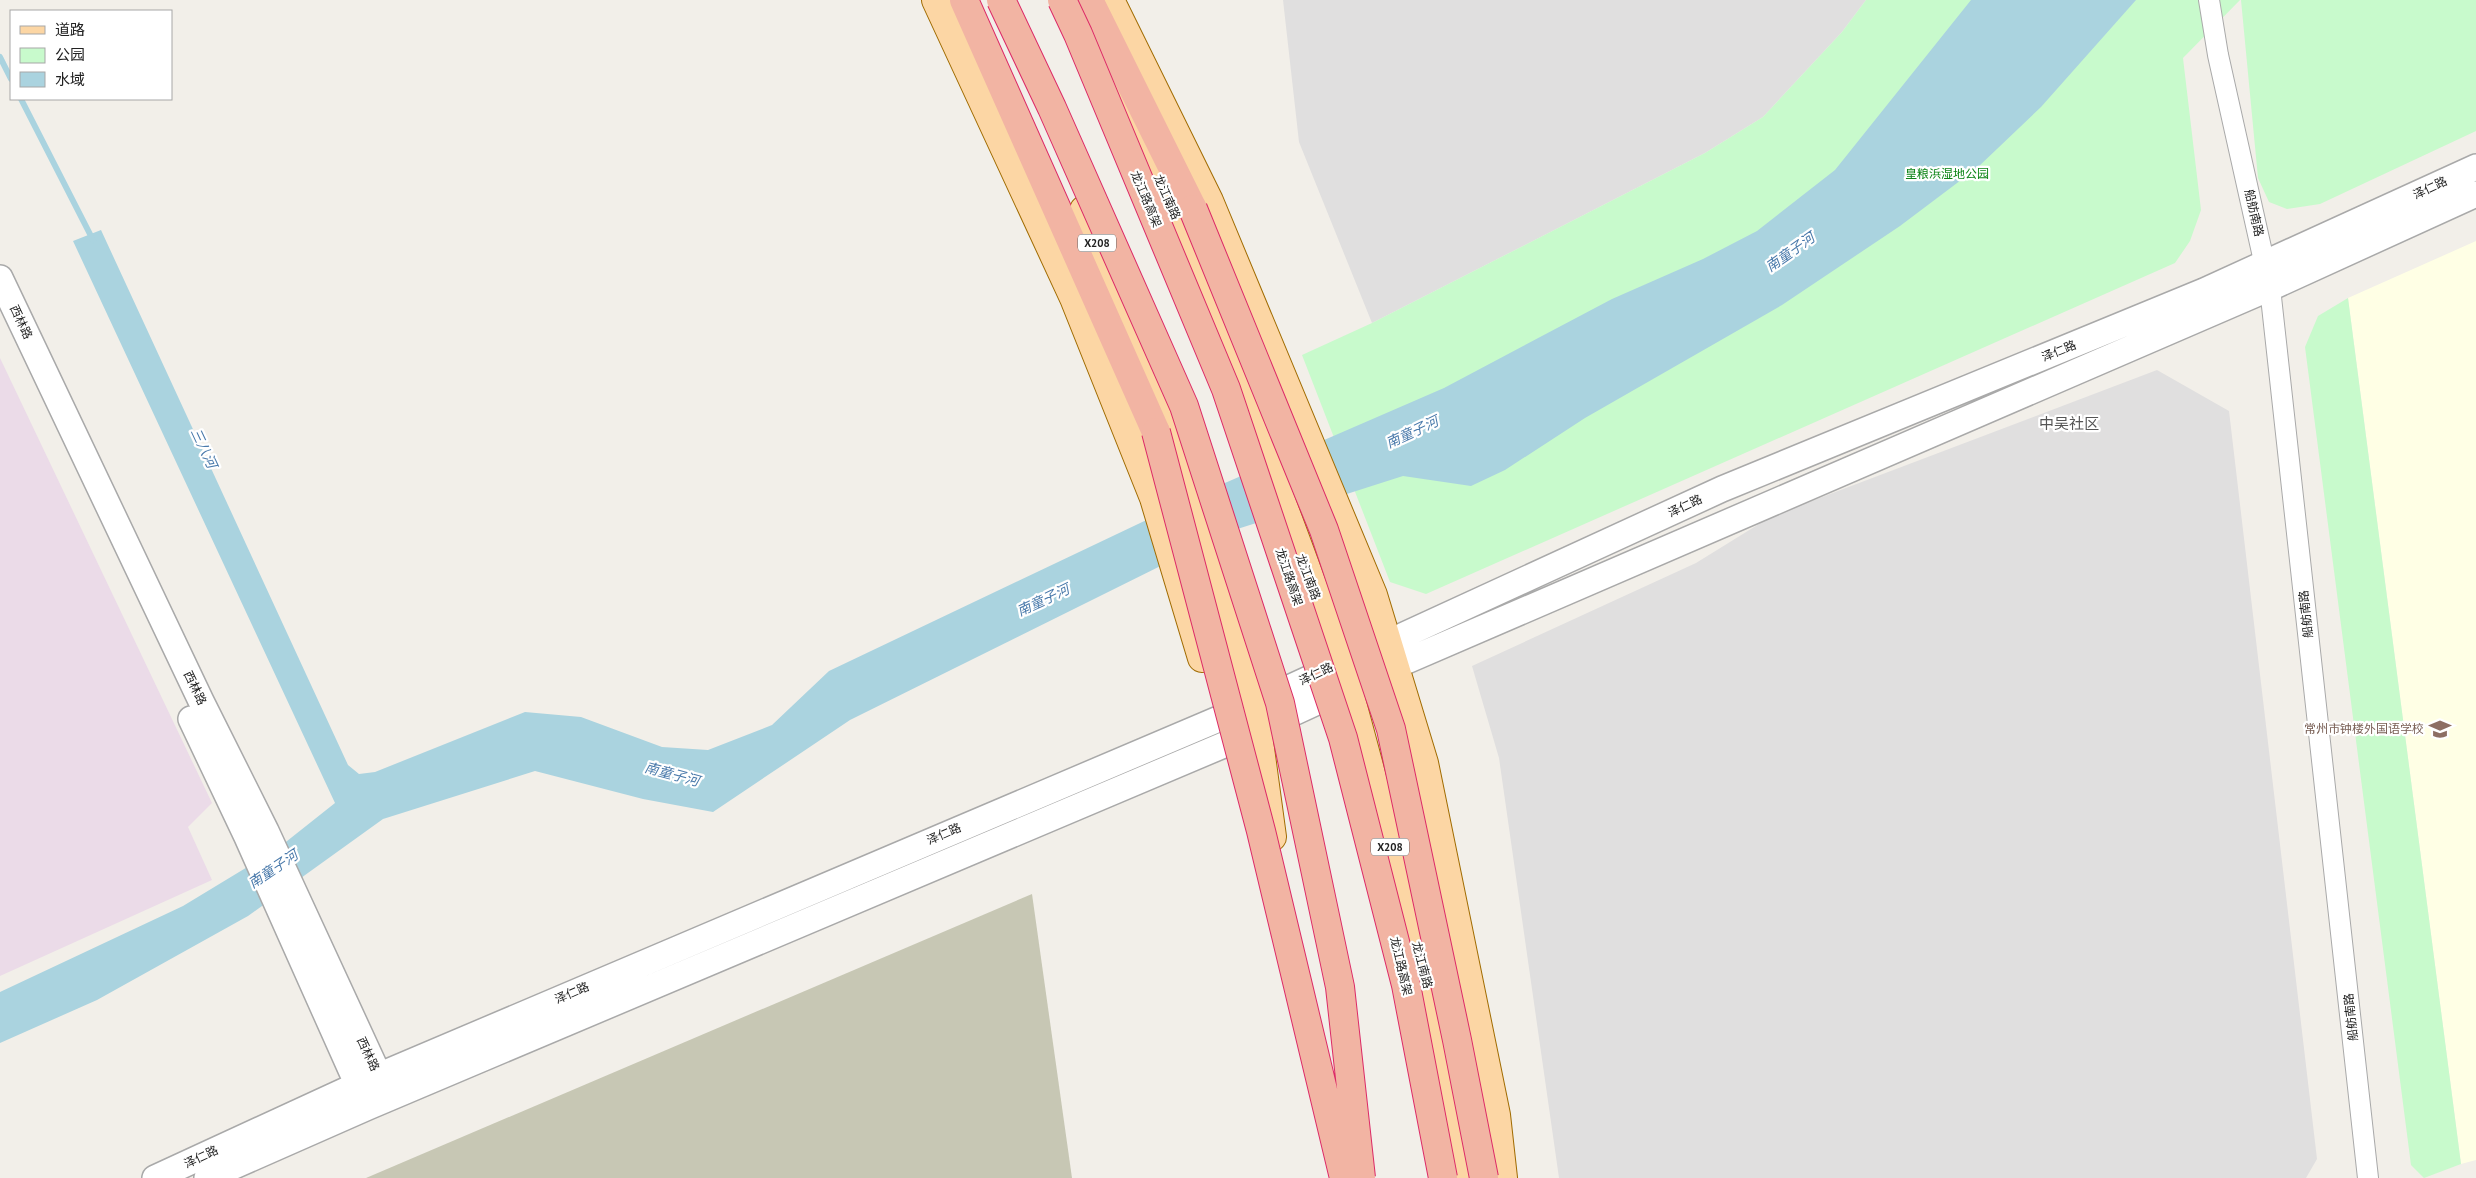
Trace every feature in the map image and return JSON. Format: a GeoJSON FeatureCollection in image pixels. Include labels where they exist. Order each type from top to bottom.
{"type":"FeatureCollection","features":[{"type":"Feature","properties":{"kind":"highway"},"geometry":{"type":"LineString","coordinates":[[1000,0],[1052,108],[1184,406],[1280,703],[1340,987],[1361,1178]]}},
{"type":"Feature","properties":{"kind":"highway","name":"龙江路高架"},"geometry":{"type":"LineString","coordinates":[[1062,0],[1082,43],[1226,389],[1344,738],[1406,985],[1443,1178]]}},
{"type":"Feature","properties":{"kind":"highway"},"geometry":{"type":"LineString","coordinates":[[1090,0],[1194,209],[1324,530],[1391,729],[1458,1040],[1484,1178]]}},
{"type":"Feature","properties":{"kind":"highway"},"geometry":{"type":"LineString","coordinates":[[976,7],[1156,432],[1261,831],[1344,1178]]}},
{"type":"Feature","properties":{"kind":"main road"},"geometry":{"type":"LineString","coordinates":[[936,0],[1074,298],[1154,498],[1176,567],[1223,731],[1297,1015]]}},
{"type":"Feature","properties":{"kind":"main road","name":"龙江南路"},"geometry":{"type":"LineString","coordinates":[[1077,0],[1177,220],[1266,458],[1288,524],[1344,675],[1443,1042],[1459,1178]]}},
{"type":"Feature","properties":{"kind":"main road"},"geometry":{"type":"LineString","coordinates":[[1110,0],[1209,201],[1373,595],[1424,764],[1496,1115],[1503,1178]]}},
{"type":"Feature","properties":{"kind":"main road","name":"X208"},"geometry":{"type":"LineString","coordinates":[[976,7],[1083,208],[1195,491],[1254,704],[1297,1015],[1330,1178]]}},
{"type":"Feature","properties":{"kind":"street","name":"船舫南路"},"geometry":{"type":"LineString","coordinates":[[2209,0],[2218,55],[2270,288],[2368,1178]]}},
{"type":"Feature","properties":{"kind":"street","name":"泽仁路"},"geometry":{"type":"LineString","coordinates":[[1391,654],[1722,489],[2195,295],[2476,167]]}},
{"type":"Feature","properties":{"kind":"street","name":"泽仁路"},"geometry":{"type":"LineString","coordinates":[[207,1178],[1223,731],[1254,704],[1344,675],[2270,288],[2476,194]]}},
{"type":"Feature","properties":{"kind":"street","name":"西林路"},"geometry":{"type":"LineString","coordinates":[[0,278],[201,700],[256,834]]}},
{"type":"Feature","properties":{"kind":"street","name":"西林路"},"geometry":{"type":"LineString","coordinates":[[0,317],[256,834],[379,1103]]}},
{"type":"Feature","properties":{"kind":"street","name":"泽仁路"},"geometry":{"type":"LineString","coordinates":[[155,1178],[368,1080],[1223,731],[1257,730],[1344,675]]}},
{"type":"Feature","properties":{"kind":"shaded area"},"geometry":{"type":"Polygon","coordinates":[[[1283,0],[1866,0],[1842,32],[1763,117],[1705,153],[1372,323],[1299,142],[1283,0]]]}},
{"type":"Feature","properties":{"kind":"shaded area","name":"常州市钟楼外国语学校"},"geometry":{"type":"Polygon","coordinates":[[[2476,241],[2476,1160],[2461,1164],[2348,298],[2476,241]]]}},
{"type":"Feature","properties":{"kind":"shaded area"},"geometry":{"type":"Polygon","coordinates":[[[0,358],[212,803],[188,827],[212,880],[0,976],[0,358]]]}},
{"type":"Feature","properties":{"kind":"shaded area"},"geometry":{"type":"Polygon","coordinates":[[[2157,370],[2229,411],[2317,1159],[2306,1178],[1559,1178],[1499,758],[1472,666],[1696,563],[1772,516],[2157,370]]]}},
{"type":"Feature","properties":{"kind":"shaded area"},"geometry":{"type":"Polygon","coordinates":[[[1032,894],[1072,1178],[366,1178],[1032,894]]]}},
{"type":"Feature","properties":{"kind":"green space","name":"皇粮浜湿地公园"},"geometry":{"type":"Polygon","coordinates":[[[1866,0],[2240,0],[2183,58],[2201,210],[2190,241],[2175,263],[1426,594],[1390,582],[1302,355],[1372,323],[1705,153],[1763,117],[1842,32],[1866,0]]]}},
{"type":"Feature","properties":{"kind":"green space"},"geometry":{"type":"Polygon","coordinates":[[[2241,0],[2476,0],[2476,131],[2320,204],[2287,209],[2269,202],[2258,178],[2241,0]]]}},
{"type":"Feature","properties":{"kind":"green space"},"geometry":{"type":"Polygon","coordinates":[[[2348,298],[2461,1164],[2424,1178],[2411,1165],[2305,347],[2318,316],[2348,298]]]}},
{"type":"Feature","properties":{"kind":"water","name":"南童子河"},"geometry":{"type":"Polygon","coordinates":[[[1971,0],[2136,0],[2041,107],[1977,168],[1900,226],[1782,305],[1585,418],[1505,470],[1471,486],[1403,476],[1231,531],[850,720],[713,812],[643,799],[535,771],[383,819],[248,916],[97,1000],[0,1043],[0,992],[183,906],[277,849],[335,803],[73,241],[101,230],[348,765],[359,774],[375,772],[525,712],[581,717],[662,747],[708,750],[772,725],[829,671],[1218,486],[1444,388],[1612,299],[1703,259],[1757,231],[1835,170],[1971,0]]]}},
{"type":"Feature","properties":{"kind":"waterway","name":"三八河"},"geometry":{"type":"LineString","coordinates":[[0,57],[10,77]]}},
{"type":"Feature","properties":{"kind":"waterway","name":"三八河"},"geometry":{"type":"LineString","coordinates":[[22,100],[93,240]]}},
{"type":"Feature","properties":{"kind":"place","name":"常州市钟楼外国语学校"},"geometry":{"type":"Point","coordinates":[2440,729]}},
{"type":"Feature","properties":{"kind":"district","name":"中吴社区"},"geometry":{"type":"Point","coordinates":[2069,424]}}]}
